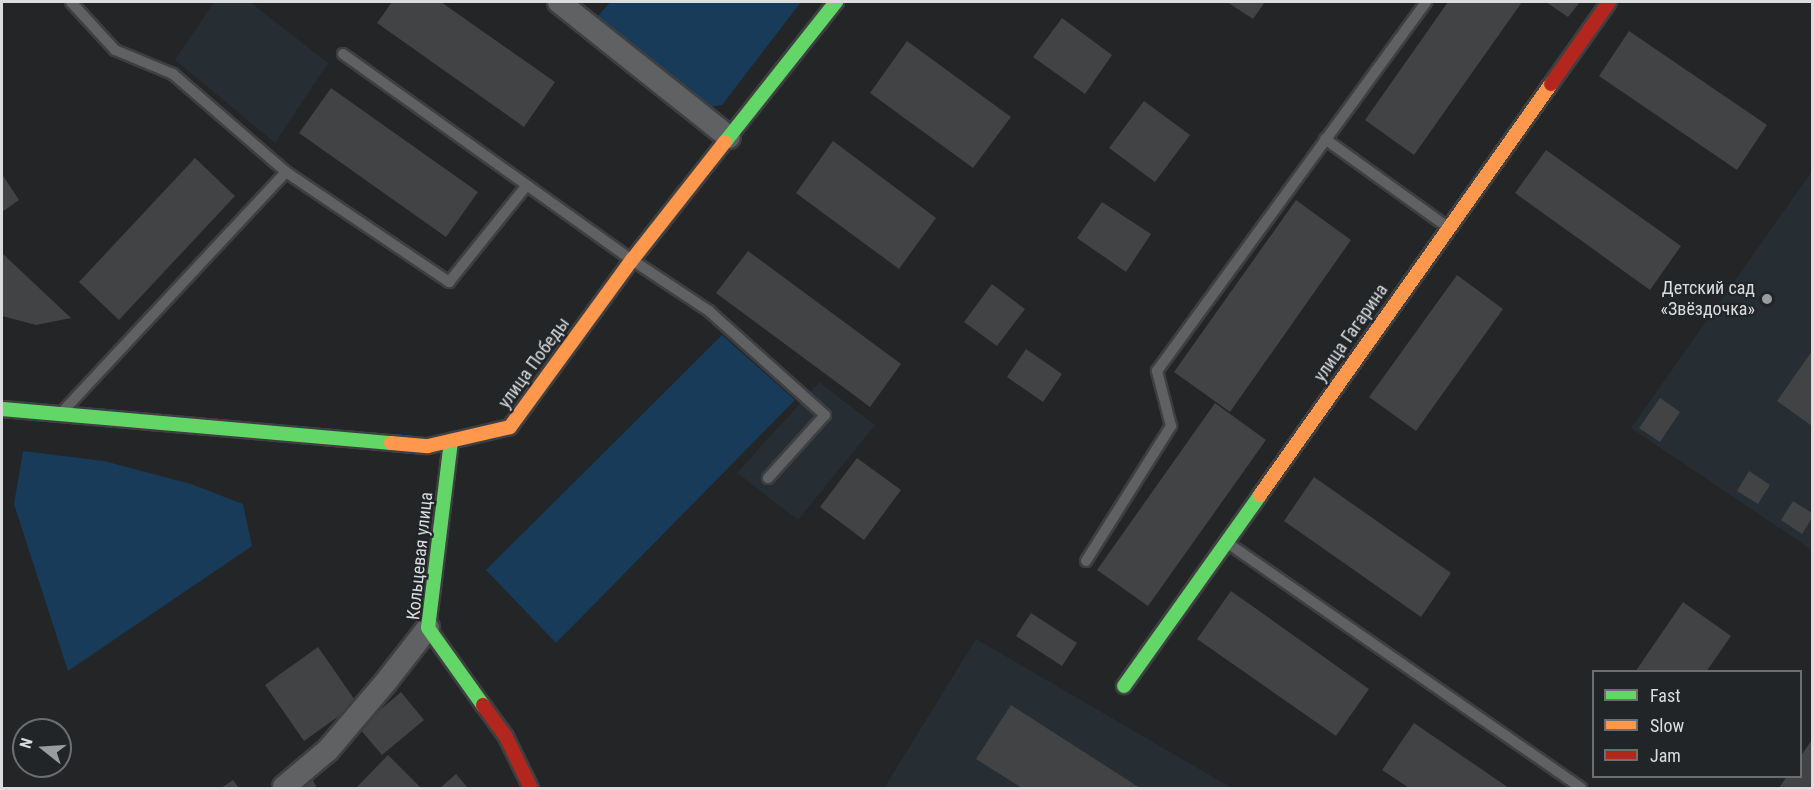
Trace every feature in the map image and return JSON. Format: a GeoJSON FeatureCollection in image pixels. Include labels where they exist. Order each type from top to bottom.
{"type":"FeatureCollection","features":[{"type":"Feature","properties":{"kind":"street"},"geometry":{"type":"LineString","coordinates":[[559,2],[729,137]]}},
{"type":"Feature","properties":{"kind":"street","name":"улица Победы"},"geometry":{"type":"LineString","coordinates":[[2,409],[428,446],[510,427],[632,260],[836,2]]}},
{"type":"Feature","properties":{"kind":"street","name":"улица Гагарина"},"geometry":{"type":"LineString","coordinates":[[1124,686],[1609,2]]}},
{"type":"Feature","properties":{"kind":"street","name":"Кольцевая улица"},"geometry":{"type":"LineString","coordinates":[[451,441],[428,627],[506,737],[531,789]]}},
{"type":"Feature","properties":{"kind":"street"},"geometry":{"type":"LineString","coordinates":[[284,787],[328,750],[385,683],[428,627]]}},
{"type":"Feature","properties":{"kind":"lane"},"geometry":{"type":"LineString","coordinates":[[71,2],[115,50],[173,74],[286,172],[449,282],[527,185]]}},
{"type":"Feature","properties":{"kind":"lane"},"geometry":{"type":"LineString","coordinates":[[1086,561],[1171,426],[1157,371],[1426,2]]}},
{"type":"Feature","properties":{"kind":"lane"},"geometry":{"type":"LineString","coordinates":[[343,54],[632,260],[709,311],[825,415],[768,478]]}},
{"type":"Feature","properties":{"kind":"lane"},"geometry":{"type":"LineString","coordinates":[[1325,139],[1448,228]]}},
{"type":"Feature","properties":{"kind":"lane"},"geometry":{"type":"LineString","coordinates":[[61,414],[286,172]]}},
{"type":"Feature","properties":{"kind":"lane"},"geometry":{"type":"LineString","coordinates":[[1226,542],[1581,789]]}},
{"type":"Feature","properties":{"kind":"shaded area"},"geometry":{"type":"Polygon","coordinates":[[[214,2],[250,2],[328,63],[275,143],[175,60],[214,2]]]}},
{"type":"Feature","properties":{"kind":"shaded area"},"geometry":{"type":"Polygon","coordinates":[[[610,2],[801,2],[722,105],[707,107],[597,17],[610,2]]]}},
{"type":"Feature","properties":{"kind":"shaded area","name":"Детский сад «Звёздочка»"},"geometry":{"type":"Polygon","coordinates":[[[1812,171],[1812,550],[1631,428],[1812,171]]]}},
{"type":"Feature","properties":{"kind":"shaded area"},"geometry":{"type":"Polygon","coordinates":[[[722,335],[795,400],[556,643],[486,570],[722,335]]]}},
{"type":"Feature","properties":{"kind":"shaded area"},"geometry":{"type":"Polygon","coordinates":[[[819,382],[875,425],[798,520],[737,473],[819,382]]]}},
{"type":"Feature","properties":{"kind":"shaded area"},"geometry":{"type":"Polygon","coordinates":[[[23,451],[104,461],[191,484],[243,504],[252,546],[68,671],[14,504],[23,451]]]}},
{"type":"Feature","properties":{"kind":"shaded area"},"geometry":{"type":"Polygon","coordinates":[[[976,639],[1232,788],[884,788],[976,639]]]}},
{"type":"Feature","properties":{"kind":"building"},"geometry":{"type":"Polygon","coordinates":[[[392,2],[441,2],[555,82],[524,127],[377,23],[392,2]]]}},
{"type":"Feature","properties":{"kind":"building"},"geometry":{"type":"Polygon","coordinates":[[[1227,2],[1265,2],[1253,19],[1227,2]]]}},
{"type":"Feature","properties":{"kind":"building"},"geometry":{"type":"Polygon","coordinates":[[[1448,2],[1522,2],[1414,155],[1365,120],[1448,2]]]}},
{"type":"Feature","properties":{"kind":"building"},"geometry":{"type":"Polygon","coordinates":[[[1546,2],[1580,2],[1568,17],[1546,2]]]}},
{"type":"Feature","properties":{"kind":"building"},"geometry":{"type":"Polygon","coordinates":[[[1062,18],[1112,55],[1085,94],[1033,57],[1062,18]]]}},
{"type":"Feature","properties":{"kind":"building"},"geometry":{"type":"Polygon","coordinates":[[[1629,31],[1767,125],[1737,170],[1599,76],[1629,31]]]}},
{"type":"Feature","properties":{"kind":"building"},"geometry":{"type":"Polygon","coordinates":[[[907,41],[1011,117],[973,168],[870,93],[907,41]]]}},
{"type":"Feature","properties":{"kind":"building"},"geometry":{"type":"Polygon","coordinates":[[[331,88],[478,192],[446,237],[299,133],[331,88]]]}},
{"type":"Feature","properties":{"kind":"building"},"geometry":{"type":"Polygon","coordinates":[[[1144,101],[1190,135],[1155,182],[1109,148],[1144,101]]]}},
{"type":"Feature","properties":{"kind":"building"},"geometry":{"type":"Polygon","coordinates":[[[833,141],[936,218],[899,269],[796,193],[833,141]]]}},
{"type":"Feature","properties":{"kind":"building"},"geometry":{"type":"Polygon","coordinates":[[[1546,150],[1681,246],[1650,290],[1515,193],[1546,150]]]}},
{"type":"Feature","properties":{"kind":"building"},"geometry":{"type":"Polygon","coordinates":[[[195,158],[235,196],[119,320],[79,282],[195,158]]]}},
{"type":"Feature","properties":{"kind":"building"},"geometry":{"type":"Polygon","coordinates":[[[2,174],[19,200],[2,212],[2,174]]]}},
{"type":"Feature","properties":{"kind":"building"},"geometry":{"type":"Polygon","coordinates":[[[1296,200],[1351,240],[1230,412],[1174,372],[1296,200]]]}},
{"type":"Feature","properties":{"kind":"building"},"geometry":{"type":"Polygon","coordinates":[[[1102,202],[1151,234],[1126,272],[1077,238],[1102,202]]]}},
{"type":"Feature","properties":{"kind":"building"},"geometry":{"type":"Polygon","coordinates":[[[748,251],[901,364],[870,407],[716,293],[748,251]]]}},
{"type":"Feature","properties":{"kind":"building"},"geometry":{"type":"Polygon","coordinates":[[[3,254],[71,318],[36,325],[2,316],[3,254]]]}},
{"type":"Feature","properties":{"kind":"building"},"geometry":{"type":"Polygon","coordinates":[[[1457,275],[1503,309],[1416,431],[1369,397],[1457,275]]]}},
{"type":"Feature","properties":{"kind":"building"},"geometry":{"type":"Polygon","coordinates":[[[992,284],[1025,309],[997,346],[964,322],[992,284]]]}},
{"type":"Feature","properties":{"kind":"building"},"geometry":{"type":"Polygon","coordinates":[[[1026,349],[1062,374],[1043,402],[1007,377],[1026,349]]]}},
{"type":"Feature","properties":{"kind":"building"},"geometry":{"type":"Polygon","coordinates":[[[1812,351],[1812,426],[1777,401],[1812,351]]]}},
{"type":"Feature","properties":{"kind":"building"},"geometry":{"type":"Polygon","coordinates":[[[1660,398],[1680,412],[1660,442],[1639,428],[1660,398]]]}},
{"type":"Feature","properties":{"kind":"building"},"geometry":{"type":"Polygon","coordinates":[[[1215,403],[1266,440],[1148,606],[1097,570],[1215,403]]]}},
{"type":"Feature","properties":{"kind":"building"},"geometry":{"type":"Polygon","coordinates":[[[857,458],[901,490],[864,540],[820,507],[857,458]]]}},
{"type":"Feature","properties":{"kind":"building"},"geometry":{"type":"Polygon","coordinates":[[[1749,471],[1770,485],[1758,504],[1737,491],[1749,471]]]}},
{"type":"Feature","properties":{"kind":"building"},"geometry":{"type":"Polygon","coordinates":[[[1314,477],[1451,573],[1421,617],[1284,521],[1314,477]]]}},
{"type":"Feature","properties":{"kind":"building"},"geometry":{"type":"Polygon","coordinates":[[[1793,501],[1812,513],[1812,518],[1802,534],[1781,520],[1793,501]]]}},
{"type":"Feature","properties":{"kind":"building"},"geometry":{"type":"Polygon","coordinates":[[[1231,591],[1369,689],[1336,736],[1197,639],[1231,591]]]}},
{"type":"Feature","properties":{"kind":"building"},"geometry":{"type":"Polygon","coordinates":[[[1683,602],[1731,636],[1707,670],[1636,670],[1683,602]]]}},
{"type":"Feature","properties":{"kind":"building"},"geometry":{"type":"Polygon","coordinates":[[[1031,613],[1077,643],[1062,666],[1016,636],[1031,613]]]}},
{"type":"Feature","properties":{"kind":"building"},"geometry":{"type":"Polygon","coordinates":[[[318,647],[357,703],[304,741],[265,685],[318,647]]]}},
{"type":"Feature","properties":{"kind":"building"},"geometry":{"type":"Polygon","coordinates":[[[401,692],[424,720],[382,755],[359,728],[401,692]]]}},
{"type":"Feature","properties":{"kind":"building"},"geometry":{"type":"Polygon","coordinates":[[[1011,705],[1140,788],[1022,788],[976,759],[1011,705]]]}},
{"type":"Feature","properties":{"kind":"building"},"geometry":{"type":"Polygon","coordinates":[[[1414,723],[1509,788],[1409,788],[1382,770],[1414,723]]]}},
{"type":"Feature","properties":{"kind":"building"},"geometry":{"type":"Polygon","coordinates":[[[1812,740],[1812,788],[1779,788],[1786,778],[1802,778],[1802,754],[1812,740]]]}},
{"type":"Feature","properties":{"kind":"building"},"geometry":{"type":"Polygon","coordinates":[[[388,755],[421,788],[356,788],[388,755]]]}},
{"type":"Feature","properties":{"kind":"building"},"geometry":{"type":"Polygon","coordinates":[[[456,774],[468,788],[440,788],[456,774]]]}},
{"type":"Feature","properties":{"kind":"building"},"geometry":{"type":"Polygon","coordinates":[[[312,779],[317,788],[294,788],[312,779]]]}},
{"type":"Feature","properties":{"kind":"building"},"geometry":{"type":"Polygon","coordinates":[[[233,780],[239,788],[221,788],[233,780]]]}},
{"type":"Feature","properties":{"kind":"traffic: fast"},"geometry":{"type":"LineString","coordinates":[[725,142],[836,2]]}},
{"type":"Feature","properties":{"kind":"traffic: fast"},"geometry":{"type":"LineString","coordinates":[[2,409],[391,443]]}},
{"type":"Feature","properties":{"kind":"traffic: fast"},"geometry":{"type":"LineString","coordinates":[[451,441],[428,628],[483,705]]}},
{"type":"Feature","properties":{"kind":"traffic: fast"},"geometry":{"type":"LineString","coordinates":[[1124,686],[1260,495]]}},
{"type":"Feature","properties":{"kind":"traffic: slow"},"geometry":{"type":"LineString","coordinates":[[1260,495],[1551,84]]}},
{"type":"Feature","properties":{"kind":"traffic: slow"},"geometry":{"type":"LineString","coordinates":[[391,443],[428,446],[510,427],[632,260],[725,142]]}},
{"type":"Feature","properties":{"kind":"traffic: jam"},"geometry":{"type":"LineString","coordinates":[[1551,84],[1609,2]]}},
{"type":"Feature","properties":{"kind":"traffic: jam"},"geometry":{"type":"LineString","coordinates":[[483,705],[506,737],[531,788]]}},
{"type":"Feature","properties":{"kind":"place","name":"Детский сад «Звёздочка»"},"geometry":{"type":"Point","coordinates":[1767,299]}}]}
